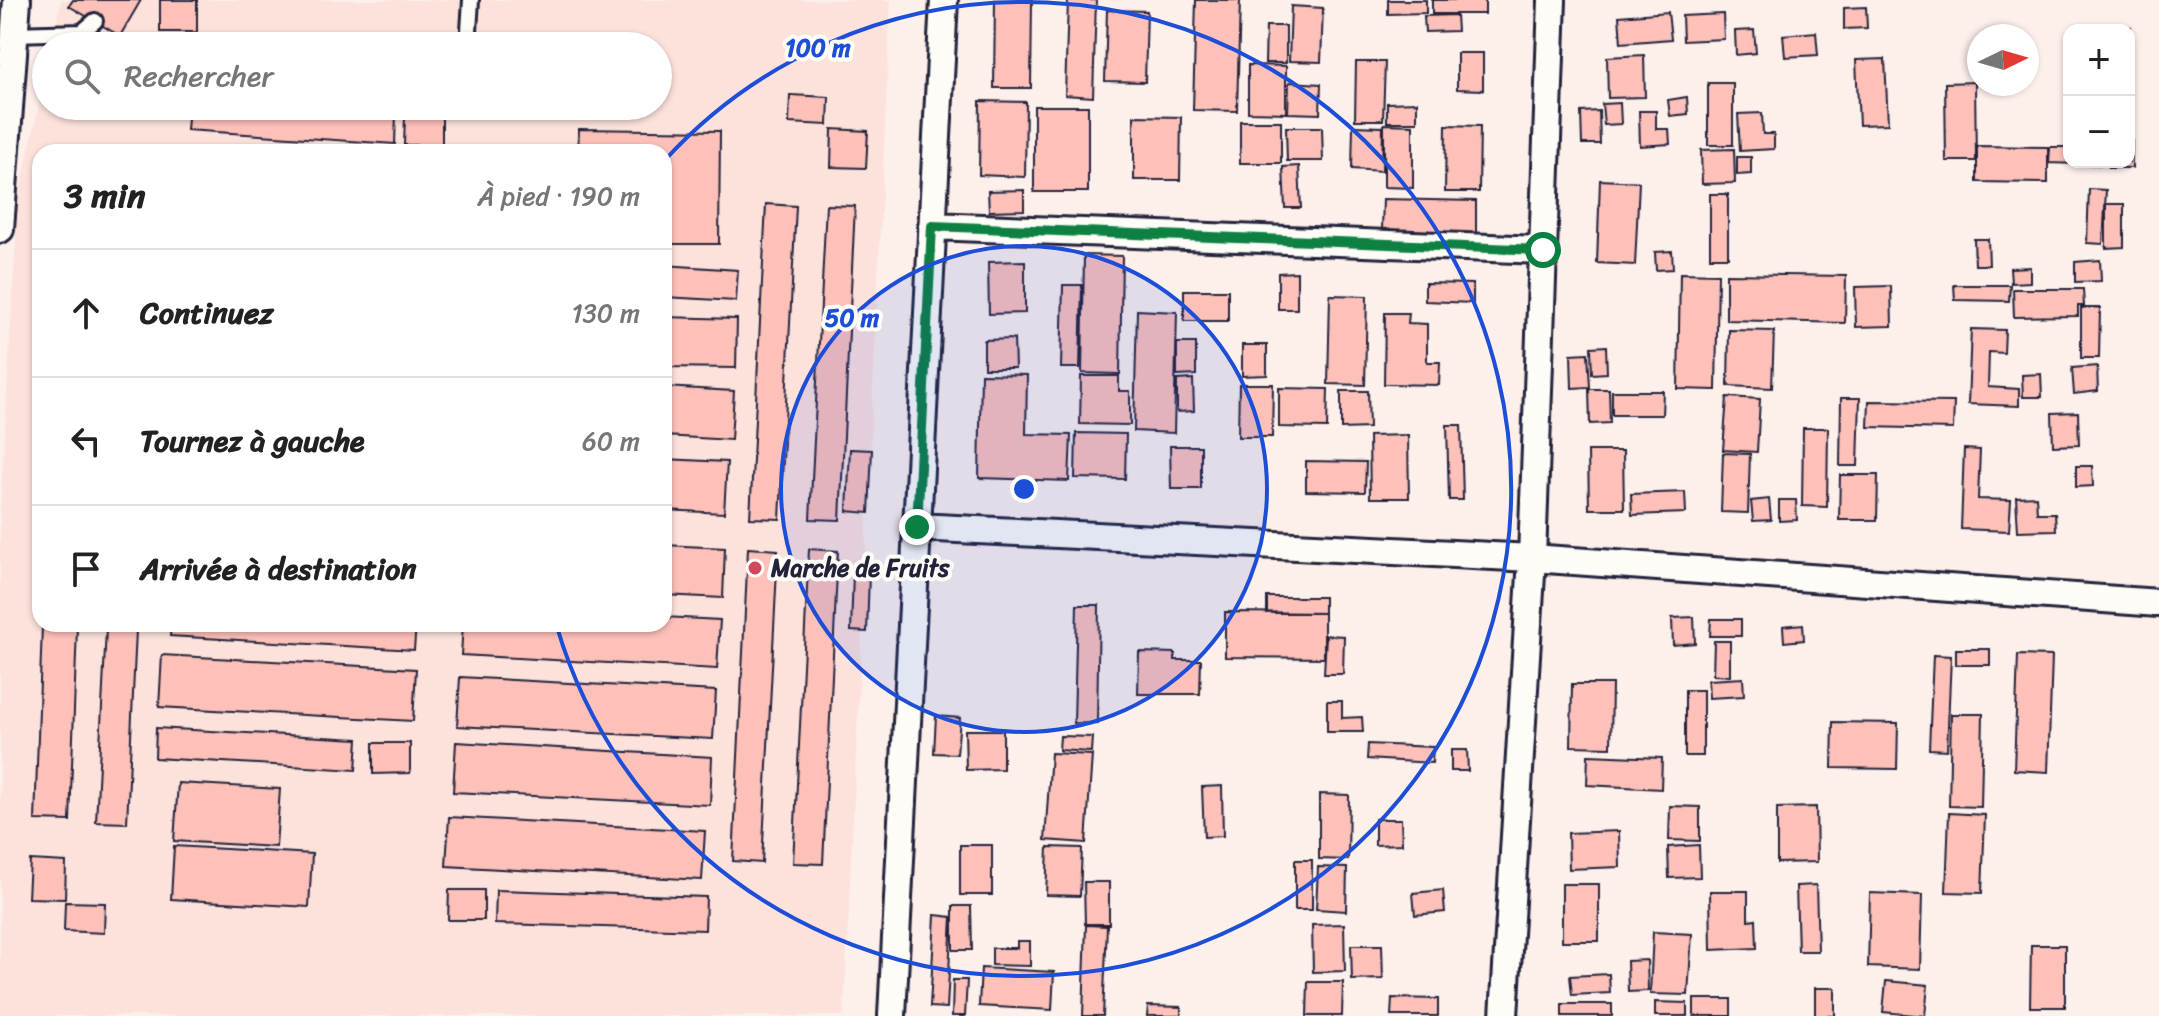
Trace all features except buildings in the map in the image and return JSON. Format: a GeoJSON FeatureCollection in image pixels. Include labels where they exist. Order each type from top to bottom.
{"type":"FeatureCollection","features":[{"type":"Feature","properties":{"kind":"street"},"geometry":{"type":"LineString","coordinates":[[0,229],[17,0]]}},
{"type":"Feature","properties":{"kind":"street"},"geometry":{"type":"LineString","coordinates":[[892,1016],[944,0]]}},
{"type":"Feature","properties":{"kind":"street"},"geometry":{"type":"LineString","coordinates":[[1504,1016],[1532,558],[1552,0]]}},
{"type":"Feature","properties":{"kind":"street"},"geometry":{"type":"LineString","coordinates":[[932,226],[1543,250]]}},
{"type":"Feature","properties":{"kind":"street"},"geometry":{"type":"LineString","coordinates":[[917,527],[1532,558],[2159,603]]}},
{"type":"Feature","properties":{"kind":"lane"},"geometry":{"type":"LineString","coordinates":[[469,32],[471,0]]}},
{"type":"Feature","properties":{"kind":"lane"},"geometry":{"type":"LineString","coordinates":[[82,32],[95,21]]}},
{"type":"Feature","properties":{"kind":"lane"},"geometry":{"type":"LineString","coordinates":[[14,34],[32,33]]}},
{"type":"Feature","properties":{"kind":"shaded area","name":"Marche de Fruits"},"geometry":{"type":"Polygon","coordinates":[[[61,0],[891,0],[844,1016],[0,1016],[0,511],[18,200],[35,120],[672,120],[672,32],[54,32],[61,0]]]}},
{"type":"Feature","properties":{"kind":"place","name":"Marche de Fruits"},"geometry":{"type":"Point","coordinates":[755,568]}},
{"type":"Feature","properties":{"kind":"route"},"geometry":{"type":"LineString","coordinates":[[917,527],[932,226],[1543,250]]}}]}
